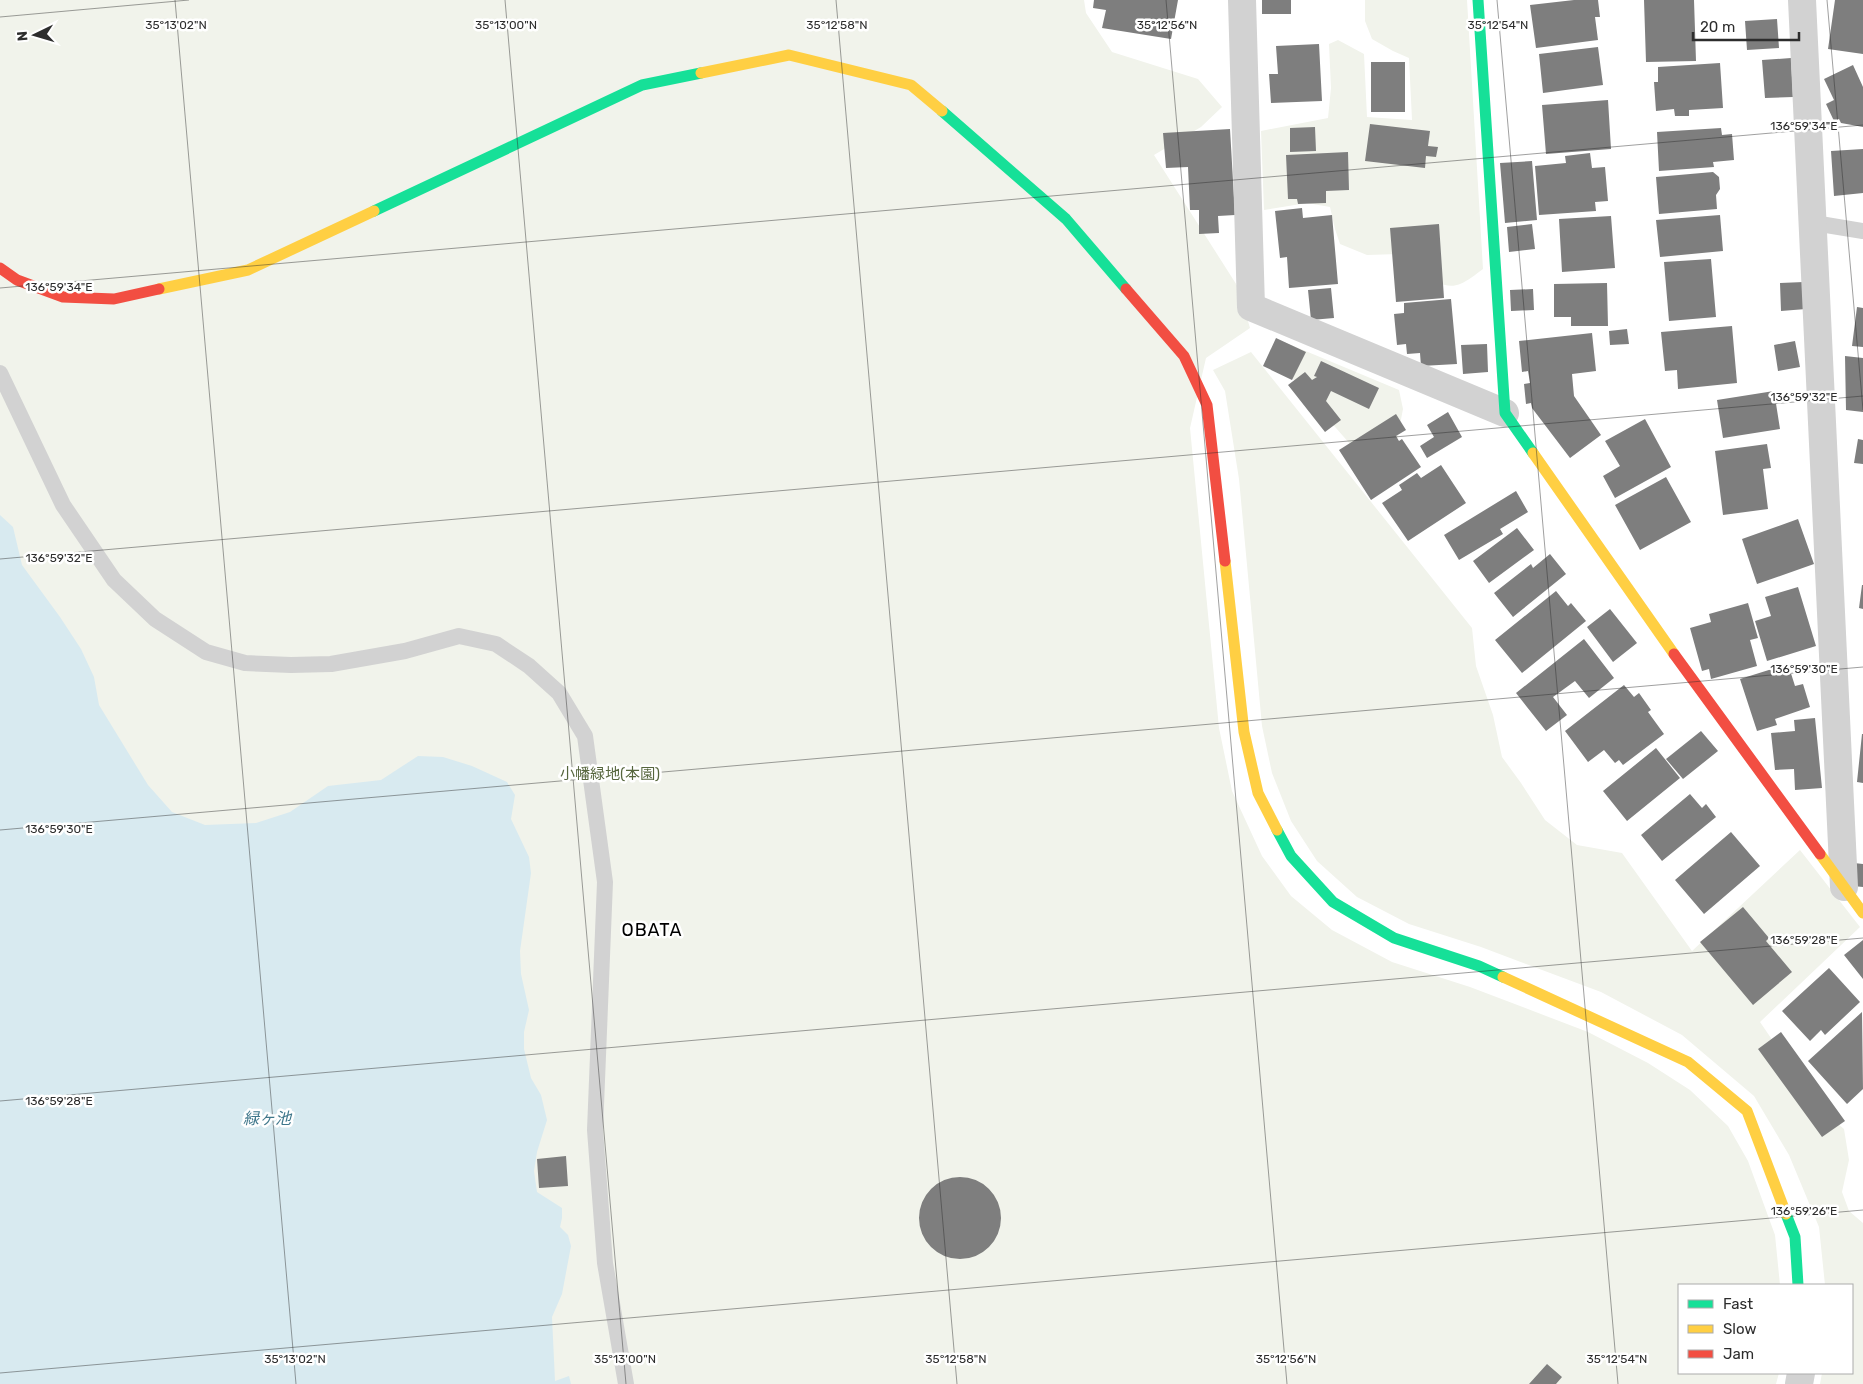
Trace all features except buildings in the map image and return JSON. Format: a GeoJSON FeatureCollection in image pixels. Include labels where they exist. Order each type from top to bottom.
{"type":"FeatureCollection","features":[{"type":"Feature","properties":{"kind":"street"},"geometry":{"type":"LineString","coordinates":[[1242,0],[1251,307],[1505,413]]}},
{"type":"Feature","properties":{"kind":"street"},"geometry":{"type":"LineString","coordinates":[[1478,0],[1505,413],[1704,697],[1863,913]]}},
{"type":"Feature","properties":{"kind":"street"},"geometry":{"type":"LineString","coordinates":[[1802,0],[1844,887]]}},
{"type":"Feature","properties":{"kind":"street"},"geometry":{"type":"LineString","coordinates":[[0,268],[17,280],[63,297],[114,299],[248,270],[642,85],[789,55],[911,85],[1066,219],[1184,356],[1207,405],[1244,732],[1258,793],[1291,856],[1333,902],[1394,938],[1480,966],[1688,1062],[1747,1111],[1795,1237],[1798,1284]]}},
{"type":"Feature","properties":{"kind":"lane"},"geometry":{"type":"LineString","coordinates":[[1814,223],[1863,231]]}},
{"type":"Feature","properties":{"kind":"lane"},"geometry":{"type":"LineString","coordinates":[[0,373],[63,505],[114,580],[155,619],[206,652],[245,663],[291,666],[330,664],[405,651],[459,636],[496,644],[529,666],[559,693],[585,736],[605,882],[595,1130],[605,1263],[626,1384]]}},
{"type":"Feature","properties":{"kind":"green space","name":"小幡緑地(本園)"},"geometry":{"type":"Polygon","coordinates":[[[0,0],[1084,0],[1086,13],[1112,52],[1198,79],[1222,107],[1201,127],[1154,155],[1238,287],[1250,328],[1206,358],[1190,428],[1219,728],[1232,791],[1262,856],[1291,896],[1332,930],[1392,962],[1470,987],[1588,1032],[1648,1063],[1690,1090],[1728,1126],[1748,1161],[1775,1235],[1780,1284],[1678,1284],[1678,1374],[1779,1374],[1776,1384],[0,1384],[0,0]]]}},
{"type":"Feature","properties":{"kind":"green space"},"geometry":{"type":"Polygon","coordinates":[[[1365,0],[1467,0],[1483,269],[1460,284],[1452,286],[1436,282],[1399,254],[1367,255],[1340,244],[1330,207],[1307,203],[1264,210],[1261,131],[1328,118],[1331,88],[1329,44],[1338,40],[1364,54],[1367,117],[1412,120],[1409,58],[1372,39],[1365,21],[1365,0]]]}},
{"type":"Feature","properties":{"kind":"green space"},"geometry":{"type":"Polygon","coordinates":[[[1284,342],[1399,390],[1403,409],[1396,445],[1379,477],[1271,354],[1272,347],[1284,342]]]}},
{"type":"Feature","properties":{"kind":"green space"},"geometry":{"type":"Polygon","coordinates":[[[1251,352],[1472,628],[1476,666],[1493,715],[1502,757],[1545,820],[1577,845],[1622,853],[1692,951],[1800,850],[1860,927],[1760,1022],[1818,1107],[1844,1129],[1849,1160],[1842,1192],[1849,1211],[1863,1223],[1863,1384],[1820,1384],[1822,1374],[1853,1374],[1853,1284],[1825,1284],[1819,1227],[1789,1155],[1754,1096],[1682,1035],[1601,992],[1481,947],[1409,924],[1357,897],[1317,861],[1291,821],[1272,773],[1262,726],[1239,479],[1225,391],[1213,370],[1251,352]]]}},
{"type":"Feature","properties":{"kind":"water","name":"緑ヶ池"},"geometry":{"type":"Polygon","coordinates":[[[0,515],[13,527],[22,565],[81,649],[94,677],[99,705],[148,785],[172,812],[205,825],[256,823],[290,812],[328,786],[381,780],[418,756],[443,757],[472,766],[507,782],[515,795],[511,819],[529,857],[531,873],[520,951],[521,974],[529,1010],[524,1032],[524,1049],[531,1078],[541,1095],[547,1120],[537,1152],[534,1171],[537,1192],[562,1208],[560,1227],[568,1235],[571,1246],[562,1294],[552,1317],[555,1381],[569,1376],[571,1384],[0,1384],[0,515]]]}},
{"type":"Feature","properties":{"kind":"traffic: fast"},"geometry":{"type":"LineString","coordinates":[[1478,0],[1505,413],[1533,453]]}},
{"type":"Feature","properties":{"kind":"traffic: fast"},"geometry":{"type":"LineString","coordinates":[[374,211],[642,85],[701,73]]}},
{"type":"Feature","properties":{"kind":"traffic: fast"},"geometry":{"type":"LineString","coordinates":[[942,111],[1066,219],[1126,289]]}},
{"type":"Feature","properties":{"kind":"traffic: fast"},"geometry":{"type":"LineString","coordinates":[[1277,830],[1291,856],[1333,902],[1394,938],[1479,966],[1503,977]]}},
{"type":"Feature","properties":{"kind":"traffic: fast"},"geometry":{"type":"LineString","coordinates":[[1786,1214],[1795,1237],[1798,1284]]}},
{"type":"Feature","properties":{"kind":"traffic: slow"},"geometry":{"type":"LineString","coordinates":[[701,73],[789,55],[911,85],[942,111]]}},
{"type":"Feature","properties":{"kind":"traffic: slow"},"geometry":{"type":"LineString","coordinates":[[159,289],[248,270],[374,211]]}},
{"type":"Feature","properties":{"kind":"traffic: slow"},"geometry":{"type":"LineString","coordinates":[[1533,453],[1674,654]]}},
{"type":"Feature","properties":{"kind":"traffic: slow"},"geometry":{"type":"LineString","coordinates":[[1225,561],[1244,732],[1258,793],[1277,830]]}},
{"type":"Feature","properties":{"kind":"traffic: slow"},"geometry":{"type":"LineString","coordinates":[[1820,854],[1863,913]]}},
{"type":"Feature","properties":{"kind":"traffic: slow"},"geometry":{"type":"LineString","coordinates":[[1503,977],[1688,1062],[1747,1111],[1786,1214]]}},
{"type":"Feature","properties":{"kind":"traffic: jam"},"geometry":{"type":"LineString","coordinates":[[0,268],[17,280],[63,297],[114,299],[159,289]]}},
{"type":"Feature","properties":{"kind":"traffic: jam"},"geometry":{"type":"LineString","coordinates":[[1126,289],[1184,356],[1207,405],[1225,561]]}},
{"type":"Feature","properties":{"kind":"traffic: jam"},"geometry":{"type":"LineString","coordinates":[[1674,654],[1820,854]]}},
{"type":"Feature","properties":{"kind":"district","name":"OBATA"},"geometry":{"type":"Point","coordinates":[652,930]}}]}
